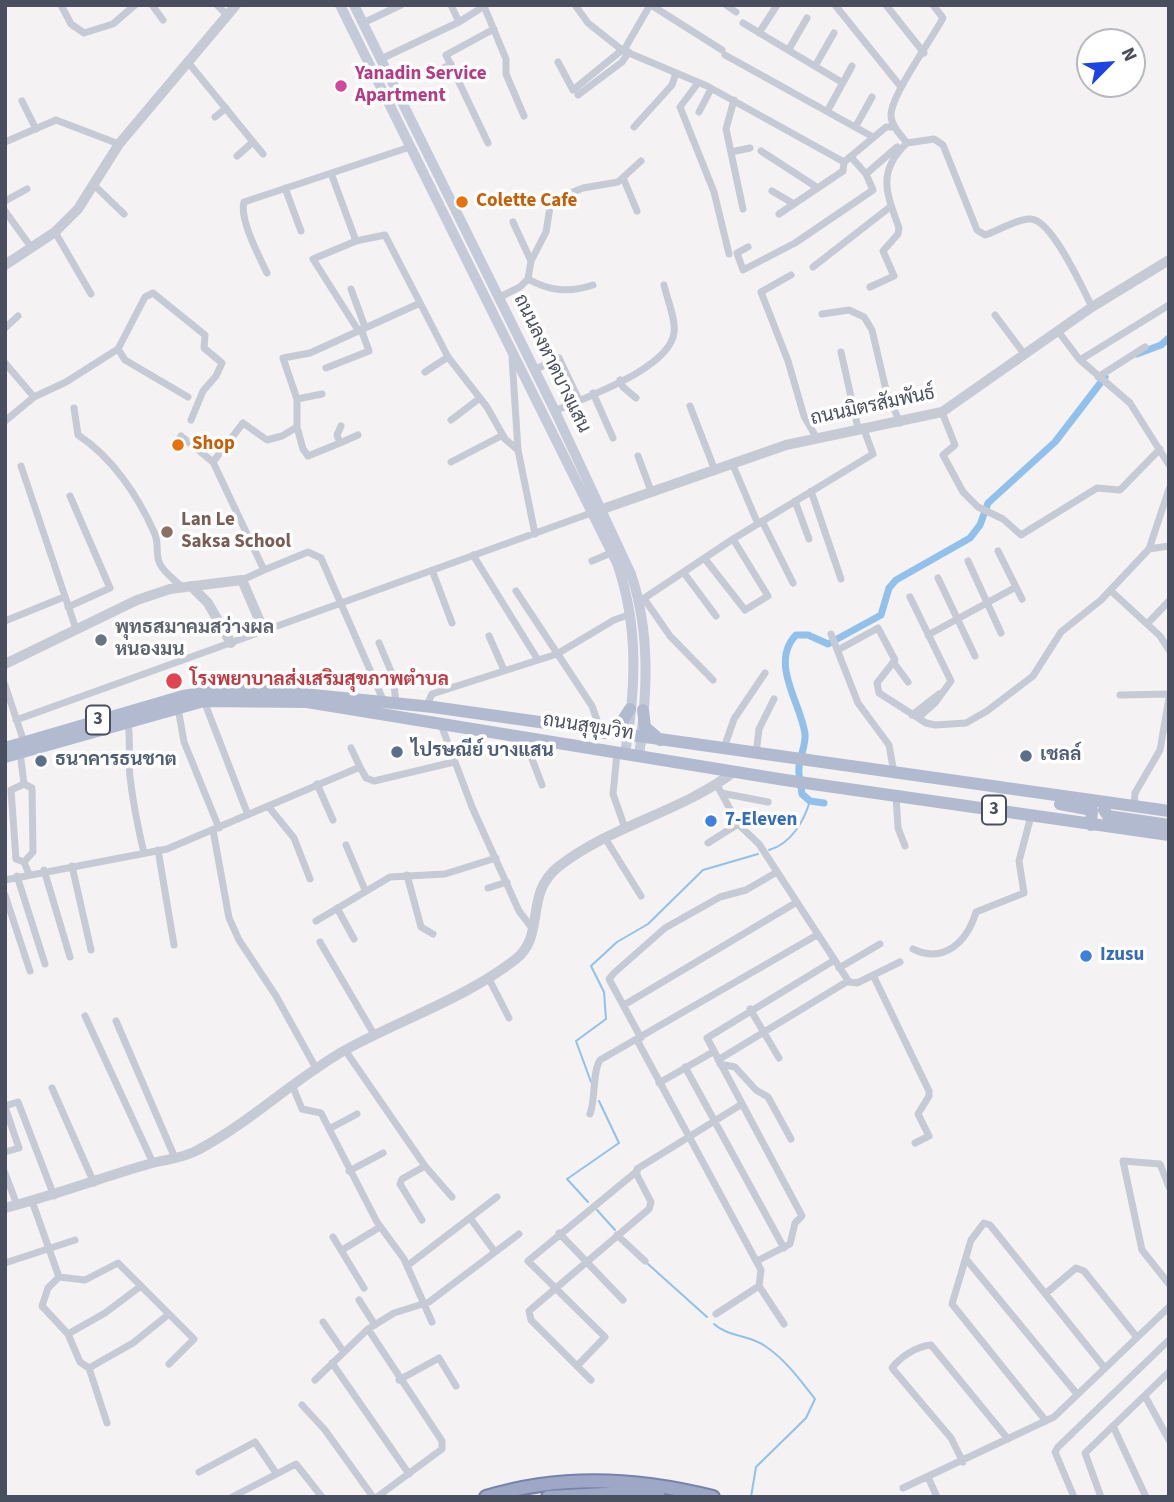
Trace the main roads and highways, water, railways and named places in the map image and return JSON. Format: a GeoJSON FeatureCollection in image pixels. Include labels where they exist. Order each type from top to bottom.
{"type":"FeatureCollection","features":[{"type":"Feature","properties":{"kind":"highway"},"geometry":{"type":"LineString","coordinates":[[486,1497],[528,1486],[594,1481],[653,1483],[713,1497]]}},
{"type":"Feature","properties":{"kind":"highway"},"geometry":{"type":"LineString","coordinates":[[548,1497],[623,1493],[659,1497]]}},
{"type":"Feature","properties":{"kind":"main road","name":"ถนนลงหาดบางแสน"},"geometry":{"type":"LineString","coordinates":[[340,5],[642,601],[645,646],[634,738],[639,756]]}},
{"type":"Feature","properties":{"kind":"main road","name":"ถนนลงหาดบางแสน"},"geometry":{"type":"LineString","coordinates":[[354,5],[555,411],[598,510],[632,614],[637,709]]}},
{"type":"Feature","properties":{"kind":"main road","name":"ถนนสุขุมวิท"},"geometry":{"type":"LineString","coordinates":[[5,757],[22,747],[183,696],[229,689],[307,693],[426,706],[634,738],[724,748],[1169,811]]}},
{"type":"Feature","properties":{"kind":"main road","name":"ถนนสุขุมวิท"},"geometry":{"type":"LineString","coordinates":[[5,748],[22,747],[128,723],[204,701],[307,702],[785,780],[1169,835]]}},
{"type":"Feature","properties":{"kind":"main road"},"geometry":{"type":"LineString","coordinates":[[600,732],[621,723],[637,709],[645,727],[662,741]]}},
{"type":"Feature","properties":{"kind":"main road","name":"ถนนลงหาดบางแสน"},"geometry":{"type":"LineString","coordinates":[[621,753],[634,738]]}},
{"type":"Feature","properties":{"kind":"main road"},"geometry":{"type":"LineString","coordinates":[[967,784],[981,793],[1088,808],[1093,813],[1091,825]]}},
{"type":"Feature","properties":{"kind":"main road"},"geometry":{"type":"LineString","coordinates":[[1106,802],[1104,810],[1108,816],[1169,825]]}},
{"type":"Feature","properties":{"kind":"waterway"},"geometry":{"type":"LineString","coordinates":[[1137,354],[1161,345],[1169,338]]}},
{"type":"Feature","properties":{"kind":"waterway"},"geometry":{"type":"LineString","coordinates":[[824,803],[810,801],[802,794],[799,770],[805,734],[786,670],[788,646],[796,635],[808,635],[828,644],[881,615],[889,588],[896,580],[970,538],[980,525],[988,503],[1055,442],[1105,377]]}},
{"type":"Feature","properties":{"kind":"waterway"},"geometry":{"type":"LineString","coordinates":[[769,850],[784,843],[796,831],[810,801]]}},
{"type":"Feature","properties":{"kind":"waterway"},"geometry":{"type":"LineString","coordinates":[[591,1082],[576,1041],[606,1019],[604,992],[591,966],[617,942],[648,924],[703,870],[758,854]]}},
{"type":"Feature","properties":{"kind":"waterway"},"geometry":{"type":"LineString","coordinates":[[588,1202],[567,1179],[619,1143],[599,1101]]}},
{"type":"Feature","properties":{"kind":"waterway"},"geometry":{"type":"LineString","coordinates":[[597,1210],[615,1230]]}},
{"type":"Feature","properties":{"kind":"waterway"},"geometry":{"type":"LineString","coordinates":[[648,1264],[707,1317]]}},
{"type":"Feature","properties":{"kind":"waterway"},"geometry":{"type":"LineString","coordinates":[[714,1324],[759,1342],[772,1351],[792,1370],[815,1399],[806,1418],[756,1467],[751,1497]]}},
{"type":"Feature","properties":{"kind":"place","name":"Yanadin Service Apartment"},"geometry":{"type":"Point","coordinates":[341,86]}},
{"type":"Feature","properties":{"kind":"place","name":"Colette Cafe"},"geometry":{"type":"Point","coordinates":[462,202]}},
{"type":"Feature","properties":{"kind":"place","name":"Shop"},"geometry":{"type":"Point","coordinates":[178,445]}},
{"type":"Feature","properties":{"kind":"place","name":"Lan Le Saksa School"},"geometry":{"type":"Point","coordinates":[167,532]}},
{"type":"Feature","properties":{"kind":"place","name":"พุทธสมาคมสว่างผล หนองมน"},"geometry":{"type":"Point","coordinates":[101,640]}},
{"type":"Feature","properties":{"kind":"place","name":"โรงพยาบาลส่งเสริมสุขภาพตำบล"},"geometry":{"type":"Point","coordinates":[174,681]}},
{"type":"Feature","properties":{"kind":"place","name":"ไปรษณีย์ บางแสน"},"geometry":{"type":"Point","coordinates":[397,752]}},
{"type":"Feature","properties":{"kind":"place","name":"เชลล์"},"geometry":{"type":"Point","coordinates":[1026,756]}},
{"type":"Feature","properties":{"kind":"place","name":"ธนาคารธนชาต"},"geometry":{"type":"Point","coordinates":[41,761]}},
{"type":"Feature","properties":{"kind":"place","name":"7-Eleven"},"geometry":{"type":"Point","coordinates":[711,821]}},
{"type":"Feature","properties":{"kind":"place","name":"Izusu"},"geometry":{"type":"Point","coordinates":[1086,956]}}]}
